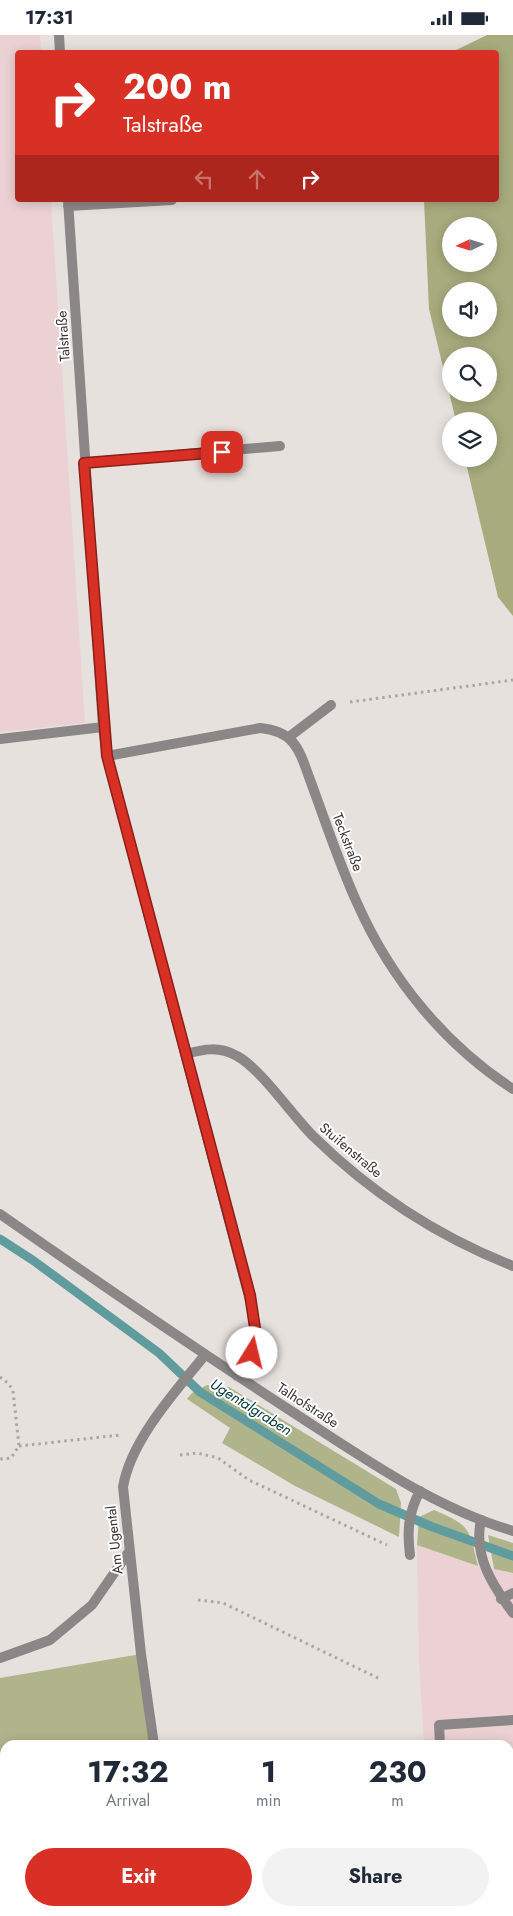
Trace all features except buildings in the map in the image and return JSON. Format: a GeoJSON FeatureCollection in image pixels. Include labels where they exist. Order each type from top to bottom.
{"type":"FeatureCollection","features":[{"type":"Feature","properties":{"kind":"street"},"geometry":{"type":"LineString","coordinates":[[58,35],[60,50]]}},
{"type":"Feature","properties":{"kind":"street","name":"Talstraße"},"geometry":{"type":"LineString","coordinates":[[103,202],[68,203],[103,727],[107,756],[253,1312],[255,1328],[253,1347],[237,1376]]}},
{"type":"Feature","properties":{"kind":"street"},"geometry":{"type":"LineString","coordinates":[[84,463],[280,447]]}},
{"type":"Feature","properties":{"kind":"street"},"geometry":{"type":"LineString","coordinates":[[107,756],[260,728],[277,731],[289,737],[331,705]]}},
{"type":"Feature","properties":{"kind":"street"},"geometry":{"type":"LineString","coordinates":[[0,739],[103,727]]}},
{"type":"Feature","properties":{"kind":"street","name":"Teckstraße"},"geometry":{"type":"LineString","coordinates":[[289,737],[304,764],[358,906],[396,973],[442,1031],[473,1059],[513,1089]]}},
{"type":"Feature","properties":{"kind":"street","name":"Stuifenstraße"},"geometry":{"type":"LineString","coordinates":[[186,1054],[216,1048],[239,1057],[323,1145],[376,1189],[450,1237],[513,1266]]}},
{"type":"Feature","properties":{"kind":"street","name":"Talhofstraße"},"geometry":{"type":"LineString","coordinates":[[0,1214],[205,1355],[374,1464],[418,1496],[513,1531]]}},
{"type":"Feature","properties":{"kind":"street","name":"Am Ugental"},"geometry":{"type":"LineString","coordinates":[[153,1740],[128,1553],[123,1487],[130,1460],[142,1440],[174,1394],[205,1355]]}},
{"type":"Feature","properties":{"kind":"street"},"geometry":{"type":"LineString","coordinates":[[410,1555],[408,1528],[418,1496]]}},
{"type":"Feature","properties":{"kind":"street"},"geometry":{"type":"LineString","coordinates":[[482,1520],[480,1536],[482,1553],[491,1581],[501,1599],[513,1613]]}},
{"type":"Feature","properties":{"kind":"street"},"geometry":{"type":"LineString","coordinates":[[0,1658],[50,1640],[92,1605],[128,1553]]}},
{"type":"Feature","properties":{"kind":"street"},"geometry":{"type":"LineString","coordinates":[[501,1599],[513,1593]]}},
{"type":"Feature","properties":{"kind":"street"},"geometry":{"type":"LineString","coordinates":[[440,1740],[439,1725],[513,1720]]}},
{"type":"Feature","properties":{"kind":"path"},"geometry":{"type":"LineString","coordinates":[[361,701],[513,680]]}},
{"type":"Feature","properties":{"kind":"path"},"geometry":{"type":"LineString","coordinates":[[0,1377],[9,1384],[13,1391],[19,1446],[10,1458],[0,1459]]}},
{"type":"Feature","properties":{"kind":"path"},"geometry":{"type":"LineString","coordinates":[[19,1446],[123,1434],[142,1440]]}},
{"type":"Feature","properties":{"kind":"path"},"geometry":{"type":"LineString","coordinates":[[180,1455],[197,1453],[218,1458],[255,1483],[387,1545]]}},
{"type":"Feature","properties":{"kind":"path"},"geometry":{"type":"LineString","coordinates":[[198,1600],[223,1603],[380,1679]]}},
{"type":"Feature","properties":{"kind":"shaded area"},"geometry":{"type":"Polygon","coordinates":[[[0,35],[40,35],[41,50],[15,50],[15,202],[51,202],[85,723],[0,732],[0,35]]]}},
{"type":"Feature","properties":{"kind":"shaded area"},"geometry":{"type":"Polygon","coordinates":[[[417,1545],[478,1566],[513,1573],[513,1740],[424,1740],[419,1664],[417,1545]]]}},
{"type":"Feature","properties":{"kind":"green space"},"geometry":{"type":"Polygon","coordinates":[[[487,35],[513,35],[513,616],[498,597],[467,467],[497,467],[497,412],[454,412],[451,402],[497,402],[497,347],[442,347],[442,363],[429,309],[424,202],[499,202],[499,50],[456,50],[487,35]]]}},
{"type":"Feature","properties":{"kind":"green space"},"geometry":{"type":"Polygon","coordinates":[[[207,1385],[229,1387],[396,1489],[401,1503],[399,1537],[295,1486],[222,1443],[230,1428],[187,1399],[192,1393],[207,1385]]]}},
{"type":"Feature","properties":{"kind":"green space"},"geometry":{"type":"Polygon","coordinates":[[[434,1510],[455,1520],[466,1530],[473,1543],[478,1566],[417,1545],[419,1517],[434,1510]]]}},
{"type":"Feature","properties":{"kind":"green space"},"geometry":{"type":"Polygon","coordinates":[[[488,1535],[513,1543],[513,1573],[494,1569],[488,1535]]]}},
{"type":"Feature","properties":{"kind":"green space"},"geometry":{"type":"Polygon","coordinates":[[[141,1654],[153,1740],[0,1740],[0,1678],[141,1654]]]}},
{"type":"Feature","properties":{"kind":"waterway","name":"Ugentalgraben"},"geometry":{"type":"LineString","coordinates":[[0,1239],[34,1261],[159,1353],[200,1392],[379,1504],[430,1526],[513,1556]]}},
{"type":"Feature","properties":{"kind":"route"},"geometry":{"type":"LineString","coordinates":[[222,452],[84,463],[103,727],[107,756],[250,1295],[255,1328],[252,1353]]}}]}
